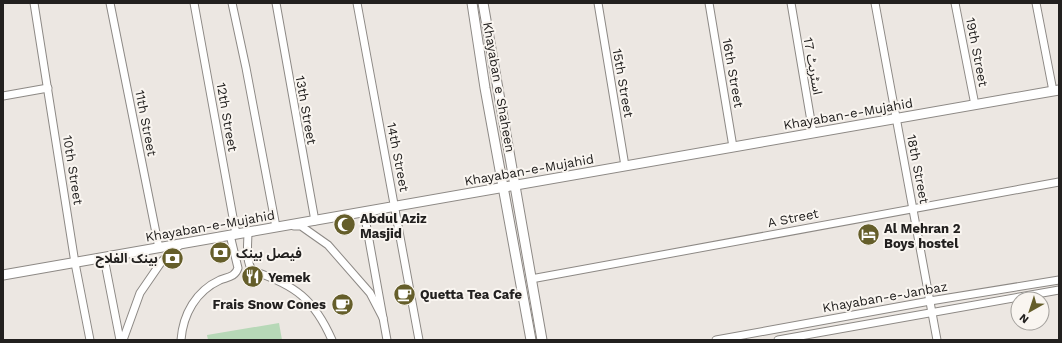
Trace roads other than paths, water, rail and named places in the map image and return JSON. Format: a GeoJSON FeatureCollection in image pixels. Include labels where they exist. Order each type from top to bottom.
{"type":"FeatureCollection","features":[{"type":"Feature","properties":{"kind":"main road","name":"Khayaban e Shaheen"},"geometry":{"type":"LineString","coordinates":[[472,3],[531,340]]}},
{"type":"Feature","properties":{"kind":"main road","name":"Khayaban e Shaheen"},"geometry":{"type":"LineString","coordinates":[[483,3],[542,340]]}},
{"type":"Feature","properties":{"kind":"main road","name":"Khayaban-e-Mujahid"},"geometry":{"type":"LineString","coordinates":[[3,275],[1056,90]]}},
{"type":"Feature","properties":{"kind":"street","name":"10th Street"},"geometry":{"type":"LineString","coordinates":[[34,3],[75,263],[90,340]]}},
{"type":"Feature","properties":{"kind":"street","name":"11th Street"},"geometry":{"type":"LineString","coordinates":[[110,3],[159,248]]}},
{"type":"Feature","properties":{"kind":"street","name":"12th Street"},"geometry":{"type":"LineString","coordinates":[[194,3],[236,260]]}},
{"type":"Feature","properties":{"kind":"street"},"geometry":{"type":"LineString","coordinates":[[232,3],[278,227],[301,226],[328,245],[370,293],[383,318]]}},
{"type":"Feature","properties":{"kind":"street","name":"13th Street"},"geometry":{"type":"LineString","coordinates":[[276,3],[315,221]]}},
{"type":"Feature","properties":{"kind":"street","name":"14th Street"},"geometry":{"type":"LineString","coordinates":[[357,3],[419,340]]}},
{"type":"Feature","properties":{"kind":"street","name":"15th Street"},"geometry":{"type":"LineString","coordinates":[[598,3],[626,166]]}},
{"type":"Feature","properties":{"kind":"street","name":"16th Street"},"geometry":{"type":"LineString","coordinates":[[709,3],[734,147]]}},
{"type":"Feature","properties":{"kind":"street","name":"اسٹریٹ 17"},"geometry":{"type":"LineString","coordinates":[[791,3],[813,133]]}},
{"type":"Feature","properties":{"kind":"street","name":"18th Street"},"geometry":{"type":"LineString","coordinates":[[875,3],[937,340]]}},
{"type":"Feature","properties":{"kind":"street","name":"19th Street"},"geometry":{"type":"LineString","coordinates":[[955,3],[975,105]]}},
{"type":"Feature","properties":{"kind":"street"},"geometry":{"type":"LineString","coordinates":[[1036,3],[1056,90]]}},
{"type":"Feature","properties":{"kind":"street"},"geometry":{"type":"LineString","coordinates":[[3,96],[48,88]]}},
{"type":"Feature","properties":{"kind":"street","name":"A Street"},"geometry":{"type":"LineString","coordinates":[[531,279],[1059,182]]}},
{"type":"Feature","properties":{"kind":"street"},"geometry":{"type":"LineString","coordinates":[[364,212],[386,340]]}},
{"type":"Feature","properties":{"kind":"street"},"geometry":{"type":"LineString","coordinates":[[248,232],[249,259],[253,271],[274,278],[306,298],[322,321],[332,340]]}},
{"type":"Feature","properties":{"kind":"street"},"geometry":{"type":"LineString","coordinates":[[121,340],[140,293],[162,261],[182,244]]}},
{"type":"Feature","properties":{"kind":"street"},"geometry":{"type":"LineString","coordinates":[[104,258],[121,340]]}},
{"type":"Feature","properties":{"kind":"street"},"geometry":{"type":"LineString","coordinates":[[181,340],[182,326],[188,311],[197,297],[207,288],[220,280],[233,275],[238,268],[236,260],[249,259]]}},
{"type":"Feature","properties":{"kind":"street","name":"Khayaban-e-Janbaz"},"geometry":{"type":"LineString","coordinates":[[716,340],[930,301],[1059,280]]}},
{"type":"Feature","properties":{"kind":"street","name":"Khayaban-e-Janbaz"},"geometry":{"type":"LineString","coordinates":[[778,340],[1059,290]]}},
{"type":"Feature","properties":{"kind":"place","name":"Abdul Aziz Masjid"},"geometry":{"type":"Point","coordinates":[344,225]}},
{"type":"Feature","properties":{"kind":"place","name":"Al Mehran 2 Boys hostel"},"geometry":{"type":"Point","coordinates":[869,235]}},
{"type":"Feature","properties":{"kind":"place","name":"فیصل بینک"},"geometry":{"type":"Point","coordinates":[221,253]}},
{"type":"Feature","properties":{"kind":"place","name":"بینک الفلاح"},"geometry":{"type":"Point","coordinates":[173,258]}},
{"type":"Feature","properties":{"kind":"place","name":"Yemek"},"geometry":{"type":"Point","coordinates":[252,277]}},
{"type":"Feature","properties":{"kind":"place","name":"Quetta Tea Cafe"},"geometry":{"type":"Point","coordinates":[405,294]}},
{"type":"Feature","properties":{"kind":"place","name":"Frais Snow Cones"},"geometry":{"type":"Point","coordinates":[342,304]}}]}
